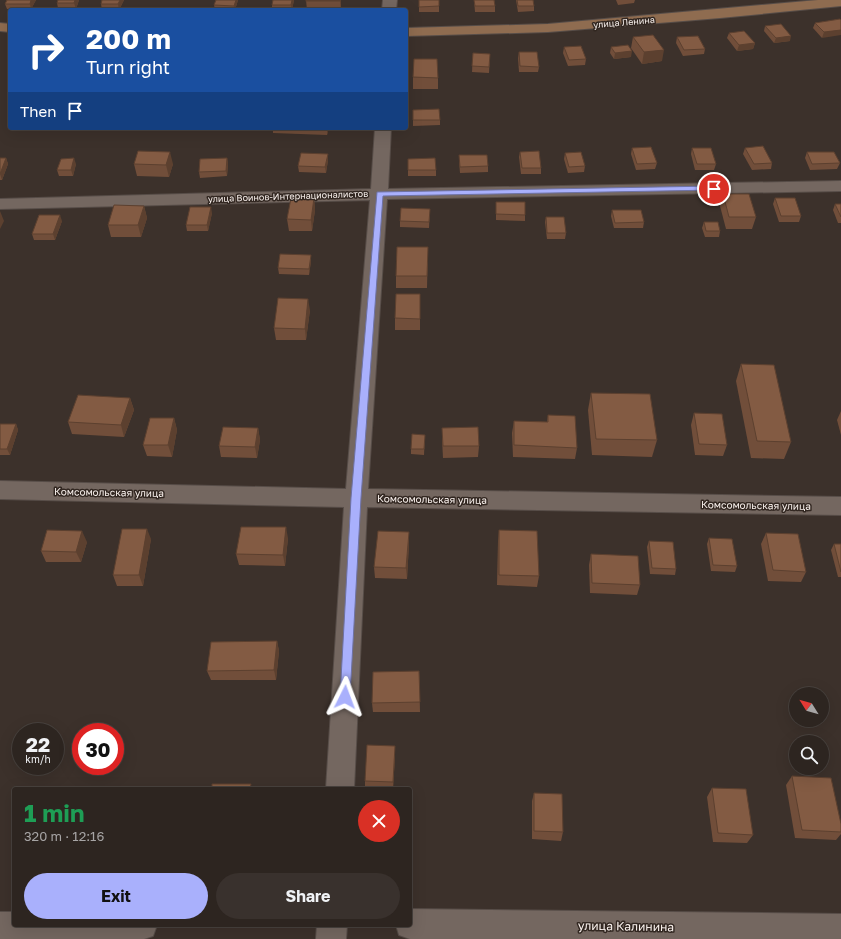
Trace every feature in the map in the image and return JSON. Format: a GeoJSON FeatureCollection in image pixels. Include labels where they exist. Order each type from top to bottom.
{"type":"FeatureCollection","features":[{"type":"Feature","properties":{"kind":"main road","name":"улица Ленина"},"geometry":{"type":"LineString","coordinates":[[408,32],[548,28],[720,14],[841,2]]}},
{"type":"Feature","properties":{"kind":"street"},"geometry":{"type":"LineString","coordinates":[[340,787],[356,498],[383,130]]}},
{"type":"Feature","properties":{"kind":"street","name":"улица Воинов-Интернационалистов"},"geometry":{"type":"LineString","coordinates":[[0,204],[379,194],[841,186]]}},
{"type":"Feature","properties":{"kind":"street","name":"Комсомольская улица"},"geometry":{"type":"LineString","coordinates":[[0,490],[356,498],[841,506]]}},
{"type":"Feature","properties":{"kind":"street","name":"улица Калинина"},"geometry":{"type":"LineString","coordinates":[[412,924],[841,929]]}},
{"type":"Feature","properties":{"kind":"street"},"geometry":{"type":"LineString","coordinates":[[0,927],[12,927]]}},
{"type":"Feature","properties":{"kind":"street"},"geometry":{"type":"LineString","coordinates":[[331,939],[332,927]]}},
{"type":"Feature","properties":{"kind":"building"},"geometry":{"type":"Polygon","coordinates":[[[7,0],[31,0],[30,4],[5,4],[7,0]]]}},
{"type":"Feature","properties":{"kind":"building"},"geometry":{"type":"Polygon","coordinates":[[[58,0],[75,0],[74,3],[57,3],[58,0]]]}},
{"type":"Feature","properties":{"kind":"building"},"geometry":{"type":"Polygon","coordinates":[[[102,0],[120,0],[118,4],[101,4],[102,0]]]}},
{"type":"Feature","properties":{"kind":"building"},"geometry":{"type":"Polygon","coordinates":[[[216,0],[236,0],[234,6],[214,5],[216,0]]]}},
{"type":"Feature","properties":{"kind":"building"},"geometry":{"type":"Polygon","coordinates":[[[273,0],[292,0],[291,5],[272,5],[273,0]]]}},
{"type":"Feature","properties":{"kind":"building"},"geometry":{"type":"Polygon","coordinates":[[[340,0],[340,1],[306,1],[340,0]]]}},
{"type":"Feature","properties":{"kind":"building"},"geometry":{"type":"Polygon","coordinates":[[[419,0],[439,0],[439,6],[419,7],[419,0]]]}},
{"type":"Feature","properties":{"kind":"building"},"geometry":{"type":"Polygon","coordinates":[[[474,0],[494,0],[495,6],[475,6],[474,0]]]}},
{"type":"Feature","properties":{"kind":"building"},"geometry":{"type":"Polygon","coordinates":[[[517,0],[533,0],[534,6],[518,6],[517,0]]]}},
{"type":"Feature","properties":{"kind":"building"},"geometry":{"type":"Polygon","coordinates":[[[840,19],[841,30],[824,32],[815,23],[840,19]]]}},
{"type":"Feature","properties":{"kind":"building"},"geometry":{"type":"Polygon","coordinates":[[[781,24],[791,36],[776,38],[765,26],[781,24]]]}},
{"type":"Feature","properties":{"kind":"building"},"geometry":{"type":"Polygon","coordinates":[[[744,31],[755,43],[739,45],[729,33],[744,31]]]}},
{"type":"Feature","properties":{"kind":"building"},"geometry":{"type":"Polygon","coordinates":[[[653,35],[664,50],[644,52],[633,37],[653,35]]]}},
{"type":"Feature","properties":{"kind":"building"},"geometry":{"type":"Polygon","coordinates":[[[698,36],[705,49],[684,50],[677,37],[698,36]]]}},
{"type":"Feature","properties":{"kind":"building"},"geometry":{"type":"Polygon","coordinates":[[[628,45],[632,51],[615,53],[611,47],[628,45]]]}},
{"type":"Feature","properties":{"kind":"building"},"geometry":{"type":"Polygon","coordinates":[[[581,46],[586,59],[569,60],[564,47],[581,46]]]}},
{"type":"Feature","properties":{"kind":"building"},"geometry":{"type":"Polygon","coordinates":[[[519,52],[537,52],[539,67],[520,66],[519,52]]]}},
{"type":"Feature","properties":{"kind":"building"},"geometry":{"type":"Polygon","coordinates":[[[473,53],[490,54],[489,67],[472,66],[473,53]]]}},
{"type":"Feature","properties":{"kind":"building"},"geometry":{"type":"Polygon","coordinates":[[[414,59],[437,59],[438,78],[413,77],[414,59]]]}},
{"type":"Feature","properties":{"kind":"building"},"geometry":{"type":"Polygon","coordinates":[[[439,109],[440,120],[413,120],[413,110],[439,109]]]}},
{"type":"Feature","properties":{"kind":"building"},"geometry":{"type":"Polygon","coordinates":[[[763,146],[772,163],[754,164],[745,148],[763,146]]]}},
{"type":"Feature","properties":{"kind":"building"},"geometry":{"type":"Polygon","coordinates":[[[651,147],[657,163],[637,164],[632,148],[651,147]]]}},
{"type":"Feature","properties":{"kind":"building"},"geometry":{"type":"Polygon","coordinates":[[[692,148],[711,148],[716,164],[697,164],[692,148]]]}},
{"type":"Feature","properties":{"kind":"building"},"geometry":{"type":"Polygon","coordinates":[[[138,151],[170,152],[166,165],[134,164],[138,151]]]}},
{"type":"Feature","properties":{"kind":"building"},"geometry":{"type":"Polygon","coordinates":[[[539,151],[541,168],[522,168],[520,152],[539,151]]]}},
{"type":"Feature","properties":{"kind":"building"},"geometry":{"type":"Polygon","coordinates":[[[581,152],[585,166],[569,167],[565,153],[581,152]]]}},
{"type":"Feature","properties":{"kind":"building"},"geometry":{"type":"Polygon","coordinates":[[[807,152],[834,152],[840,163],[812,164],[807,152]]]}},
{"type":"Feature","properties":{"kind":"building"},"geometry":{"type":"Polygon","coordinates":[[[301,153],[328,154],[325,167],[298,166],[301,153]]]}},
{"type":"Feature","properties":{"kind":"building"},"geometry":{"type":"Polygon","coordinates":[[[459,155],[487,155],[488,166],[460,167],[459,155]]]}},
{"type":"Feature","properties":{"kind":"building"},"geometry":{"type":"Polygon","coordinates":[[[0,158],[6,158],[0,174],[0,158]]]}},
{"type":"Feature","properties":{"kind":"building"},"geometry":{"type":"Polygon","coordinates":[[[74,158],[71,170],[57,170],[61,159],[74,158]]]}},
{"type":"Feature","properties":{"kind":"building"},"geometry":{"type":"Polygon","coordinates":[[[227,158],[226,171],[199,172],[200,159],[227,158]]]}},
{"type":"Feature","properties":{"kind":"building"},"geometry":{"type":"Polygon","coordinates":[[[435,158],[436,170],[408,170],[408,159],[435,158]]]}},
{"type":"Feature","properties":{"kind":"building"},"geometry":{"type":"Polygon","coordinates":[[[723,194],[749,194],[756,217],[729,217],[723,194]]]}},
{"type":"Feature","properties":{"kind":"building"},"geometry":{"type":"Polygon","coordinates":[[[291,198],[314,198],[311,220],[287,219],[291,198]]]}},
{"type":"Feature","properties":{"kind":"building"},"geometry":{"type":"Polygon","coordinates":[[[775,198],[795,198],[801,216],[781,216],[775,198]]]}},
{"type":"Feature","properties":{"kind":"building"},"geometry":{"type":"Polygon","coordinates":[[[496,202],[525,202],[525,215],[496,214],[496,202]]]}},
{"type":"Feature","properties":{"kind":"building"},"geometry":{"type":"Polygon","coordinates":[[[835,204],[841,204],[841,217],[835,204]]]}},
{"type":"Feature","properties":{"kind":"building"},"geometry":{"type":"Polygon","coordinates":[[[114,205],[144,206],[138,225],[108,225],[114,205]]]}},
{"type":"Feature","properties":{"kind":"building"},"geometry":{"type":"Polygon","coordinates":[[[190,207],[211,207],[207,225],[186,225],[190,207]]]}},
{"type":"Feature","properties":{"kind":"building"},"geometry":{"type":"Polygon","coordinates":[[[401,208],[430,209],[429,222],[400,221],[401,208]]]}},
{"type":"Feature","properties":{"kind":"building"},"geometry":{"type":"Polygon","coordinates":[[[612,210],[641,210],[644,222],[615,223],[612,210]]]}},
{"type":"Feature","properties":{"kind":"building"},"geometry":{"type":"Polygon","coordinates":[[[39,215],[60,215],[53,234],[32,234],[39,215]]]}},
{"type":"Feature","properties":{"kind":"building"},"geometry":{"type":"Polygon","coordinates":[[[546,217],[564,217],[566,233],[547,233],[546,217]]]}},
{"type":"Feature","properties":{"kind":"building"},"geometry":{"type":"Polygon","coordinates":[[[704,222],[718,222],[720,231],[706,231],[704,222]]]}},
{"type":"Feature","properties":{"kind":"building"},"geometry":{"type":"Polygon","coordinates":[[[397,247],[428,247],[427,276],[396,276],[397,247]]]}},
{"type":"Feature","properties":{"kind":"building"},"geometry":{"type":"Polygon","coordinates":[[[280,254],[311,255],[309,269],[278,268],[280,254]]]}},
{"type":"Feature","properties":{"kind":"building"},"geometry":{"type":"Polygon","coordinates":[[[396,294],[420,294],[420,319],[395,318],[396,294]]]}},
{"type":"Feature","properties":{"kind":"building"},"geometry":{"type":"Polygon","coordinates":[[[278,298],[308,299],[305,329],[274,328],[278,298]]]}},
{"type":"Feature","properties":{"kind":"building"},"geometry":{"type":"Polygon","coordinates":[[[741,364],[774,365],[791,442],[757,441],[741,364]]]}},
{"type":"Feature","properties":{"kind":"building"},"geometry":{"type":"Polygon","coordinates":[[[591,393],[650,394],[657,440],[596,439],[591,393]]]}},
{"type":"Feature","properties":{"kind":"building"},"geometry":{"type":"Polygon","coordinates":[[[78,395],[130,398],[121,425],[68,422],[78,395]]]}},
{"type":"Feature","properties":{"kind":"building"},"geometry":{"type":"Polygon","coordinates":[[[694,413],[722,414],[727,445],[699,444],[694,413]]]}},
{"type":"Feature","properties":{"kind":"building"},"geometry":{"type":"Polygon","coordinates":[[[548,415],[575,416],[577,448],[514,445],[514,421],[548,422],[548,415]]]}},
{"type":"Feature","properties":{"kind":"building"},"geometry":{"type":"Polygon","coordinates":[[[150,418],[174,418],[168,445],[143,445],[150,418]]]}},
{"type":"Feature","properties":{"kind":"building"},"geometry":{"type":"Polygon","coordinates":[[[0,424],[16,424],[7,449],[0,449],[0,424]]]}},
{"type":"Feature","properties":{"kind":"building"},"geometry":{"type":"Polygon","coordinates":[[[223,427],[258,428],[255,447],[219,446],[223,427]]]}},
{"type":"Feature","properties":{"kind":"building"},"geometry":{"type":"Polygon","coordinates":[[[478,427],[479,446],[443,446],[442,428],[478,427]]]}},
{"type":"Feature","properties":{"kind":"building"},"geometry":{"type":"Polygon","coordinates":[[[412,434],[425,435],[424,449],[411,449],[412,434]]]}},
{"type":"Feature","properties":{"kind":"building"},"geometry":{"type":"Polygon","coordinates":[[[241,527],[286,527],[283,555],[236,554],[241,527]]]}},
{"type":"Feature","properties":{"kind":"building"},"geometry":{"type":"Polygon","coordinates":[[[122,529],[147,529],[139,575],[113,575],[122,529]]]}},
{"type":"Feature","properties":{"kind":"building"},"geometry":{"type":"Polygon","coordinates":[[[47,530],[82,531],[76,552],[41,551],[47,530]]]}},
{"type":"Feature","properties":{"kind":"building"},"geometry":{"type":"Polygon","coordinates":[[[499,530],[537,531],[539,576],[499,575],[499,530]]]}},
{"type":"Feature","properties":{"kind":"building"},"geometry":{"type":"Polygon","coordinates":[[[378,531],[409,532],[406,568],[374,567],[378,531]]]}},
{"type":"Feature","properties":{"kind":"building"},"geometry":{"type":"Polygon","coordinates":[[[766,533],[798,534],[806,572],[773,570],[766,533]]]}},
{"type":"Feature","properties":{"kind":"building"},"geometry":{"type":"Polygon","coordinates":[[[709,538],[732,539],[737,566],[713,565],[709,538]]]}},
{"type":"Feature","properties":{"kind":"building"},"geometry":{"type":"Polygon","coordinates":[[[649,541],[673,542],[676,569],[652,568],[649,541]]]}},
{"type":"Feature","properties":{"kind":"building"},"geometry":{"type":"Polygon","coordinates":[[[834,544],[841,544],[841,572],[834,544]]]}},
{"type":"Feature","properties":{"kind":"building"},"geometry":{"type":"Polygon","coordinates":[[[591,554],[638,556],[640,585],[592,583],[591,554]]]}},
{"type":"Feature","properties":{"kind":"building"},"geometry":{"type":"Polygon","coordinates":[[[277,641],[274,670],[207,671],[211,642],[277,641]]]}},
{"type":"Feature","properties":{"kind":"building"},"geometry":{"type":"Polygon","coordinates":[[[419,671],[420,702],[372,703],[373,672],[419,671]]]}},
{"type":"Feature","properties":{"kind":"building"},"geometry":{"type":"Polygon","coordinates":[[[367,745],[395,746],[393,782],[365,781],[367,745]]]}},
{"type":"Feature","properties":{"kind":"building"},"geometry":{"type":"Polygon","coordinates":[[[792,776],[831,778],[841,824],[841,832],[802,830],[792,776]]]}},
{"type":"Feature","properties":{"kind":"building"},"geometry":{"type":"Polygon","coordinates":[[[212,784],[251,784],[250,787],[212,787],[212,784]]]}},
{"type":"Feature","properties":{"kind":"building"},"geometry":{"type":"Polygon","coordinates":[[[712,788],[746,789],[753,835],[718,833],[712,788]]]}},
{"type":"Feature","properties":{"kind":"building"},"geometry":{"type":"Polygon","coordinates":[[[534,793],[562,794],[563,832],[534,831],[534,793]]]}},
{"type":"Feature","properties":{"kind":"route"},"geometry":{"type":"LineString","coordinates":[[345,697],[356,498],[379,194],[714,189]]}}]}
